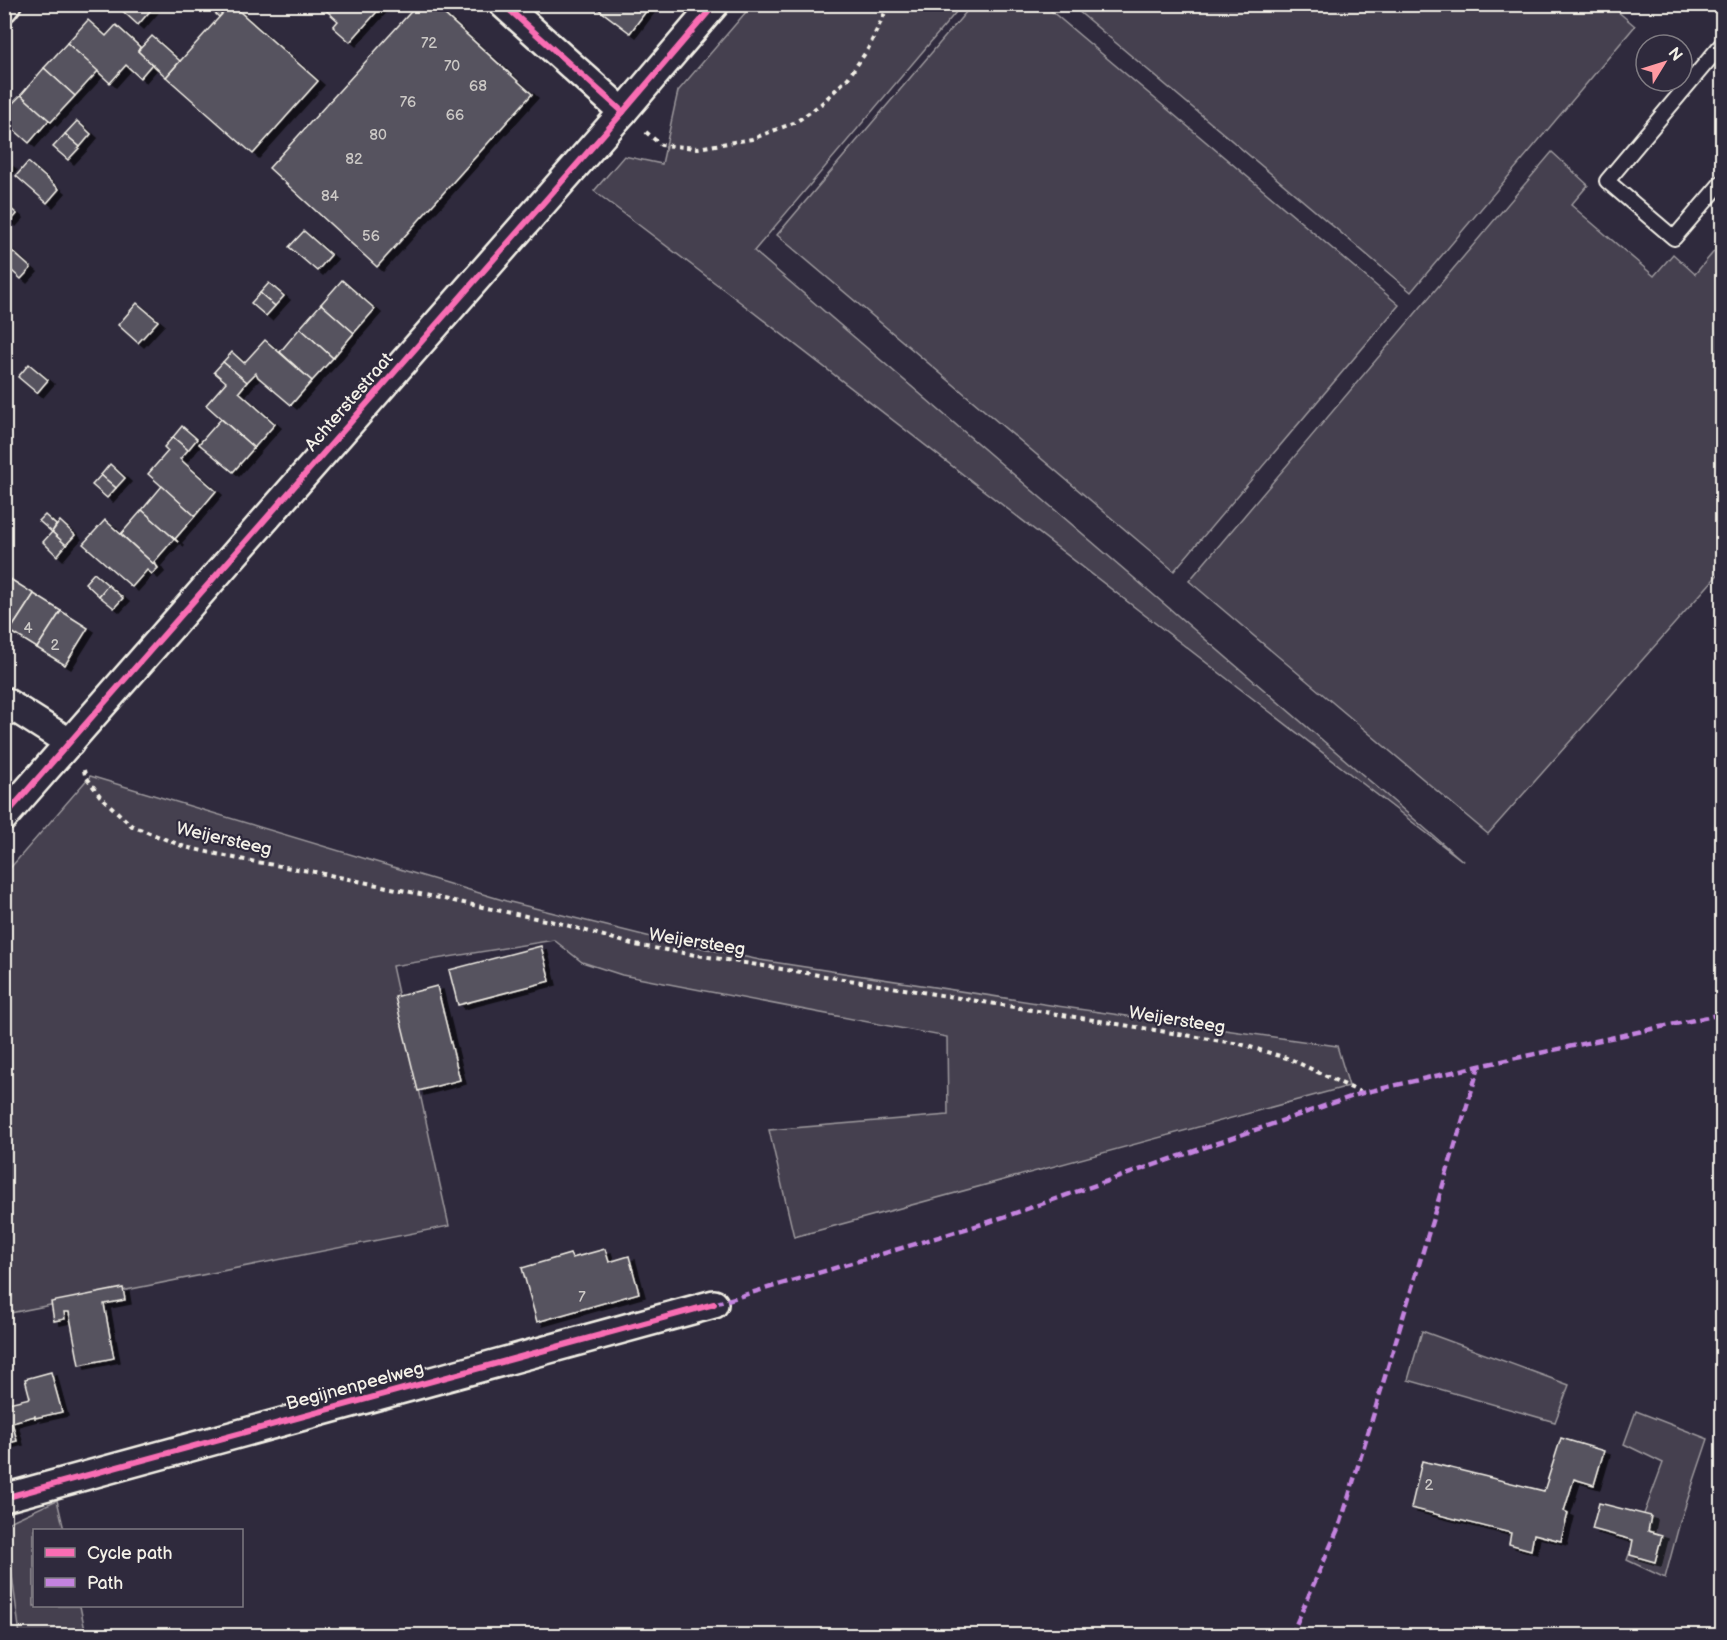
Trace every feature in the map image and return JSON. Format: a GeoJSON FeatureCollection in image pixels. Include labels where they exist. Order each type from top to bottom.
{"type":"FeatureCollection","features":[{"type":"Feature","properties":{"kind":"street"},"geometry":{"type":"LineString","coordinates":[[503,4],[623,112]]}},
{"type":"Feature","properties":{"kind":"street","name":"Achterstestraat"},"geometry":{"type":"LineString","coordinates":[[4,817],[623,112],[714,4]]}},
{"type":"Feature","properties":{"kind":"street"},"geometry":{"type":"LineString","coordinates":[[4,701],[70,743]]}},
{"type":"Feature","properties":{"kind":"street","name":"Begijnenpeelweg"},"geometry":{"type":"LineString","coordinates":[[4,1498],[714,1304]]}},
{"type":"Feature","properties":{"kind":"lane"},"geometry":{"type":"LineString","coordinates":[[1722,44],[1607,181],[1674,238],[1722,182]]}},
{"type":"Feature","properties":{"kind":"path"},"geometry":{"type":"LineString","coordinates":[[623,112],[661,145],[698,148],[752,139],[796,122],[821,104],[848,78],[868,49],[889,4]]}},
{"type":"Feature","properties":{"kind":"shaded area"},"geometry":{"type":"Polygon","coordinates":[[[752,5],[962,5],[754,251],[1464,862],[594,191],[624,156],[662,164],[678,91],[752,5]]]}},
{"type":"Feature","properties":{"kind":"shaded area"},"geometry":{"type":"Polygon","coordinates":[[[972,5],[1044,5],[1399,305],[1174,571],[777,235],[972,5]]]}},
{"type":"Feature","properties":{"kind":"shaded area"},"geometry":{"type":"Polygon","coordinates":[[[1071,5],[1610,5],[1635,26],[1411,292],[1071,5]]]}},
{"type":"Feature","properties":{"kind":"shaded area"},"geometry":{"type":"Polygon","coordinates":[[[1552,152],[1588,185],[1571,205],[1654,276],[1673,254],[1695,274],[1722,242],[1722,570],[1488,834],[1189,581],[1552,152]]]}},
{"type":"Feature","properties":{"kind":"shaded area"},"geometry":{"type":"Polygon","coordinates":[[[90,776],[506,901],[655,938],[760,960],[1337,1046],[1349,1086],[794,1237],[769,1130],[948,1115],[947,1037],[622,975],[582,962],[554,940],[392,966],[449,1226],[5,1314],[5,874],[90,776]]]}},
{"type":"Feature","properties":{"kind":"shaded area"},"geometry":{"type":"Polygon","coordinates":[[[1422,1331],[1569,1385],[1555,1422],[1408,1380],[1422,1331]]]}},
{"type":"Feature","properties":{"kind":"shaded area"},"geometry":{"type":"Polygon","coordinates":[[[1636,1411],[1708,1439],[1680,1522],[1665,1578],[1627,1560],[1663,1463],[1624,1444],[1636,1411]]]}},
{"type":"Feature","properties":{"kind":"shaded area"},"geometry":{"type":"Polygon","coordinates":[[[57,1500],[64,1529],[33,1529],[33,1607],[80,1607],[86,1635],[20,1635],[5,1524],[57,1500]]]}},
{"type":"Feature","properties":{"kind":"building"},"geometry":{"type":"Polygon","coordinates":[[[115,4],[156,4],[138,25],[115,4]]]}},
{"type":"Feature","properties":{"kind":"building"},"geometry":{"type":"Polygon","coordinates":[[[205,4],[231,4],[219,17],[205,4]]]}},
{"type":"Feature","properties":{"kind":"building"},"geometry":{"type":"Polygon","coordinates":[[[231,4],[318,81],[253,154],[166,77],[231,4]]]}},
{"type":"Feature","properties":{"kind":"building"},"geometry":{"type":"Polygon","coordinates":[[[319,4],[384,4],[350,42],[333,27],[338,21],[319,4]]]}},
{"type":"Feature","properties":{"kind":"building"},"geometry":{"type":"Polygon","coordinates":[[[418,4],[433,4],[532,94],[377,267],[269,168],[418,4]]]}},
{"type":"Feature","properties":{"kind":"building"},"geometry":{"type":"Polygon","coordinates":[[[600,4],[648,4],[650,6],[630,33],[597,8],[600,4]]]}},
{"type":"Feature","properties":{"kind":"building"},"geometry":{"type":"Polygon","coordinates":[[[88,20],[106,36],[116,25],[140,47],[138,51],[152,64],[140,78],[126,65],[110,83],[67,43],[88,20]]]}},
{"type":"Feature","properties":{"kind":"building"},"geometry":{"type":"Polygon","coordinates":[[[152,36],[180,61],[166,77],[138,51],[152,36]]]}},
{"type":"Feature","properties":{"kind":"building"},"geometry":{"type":"Polygon","coordinates":[[[67,43],[98,71],[75,96],[44,68],[67,43]]]}},
{"type":"Feature","properties":{"kind":"building"},"geometry":{"type":"Polygon","coordinates":[[[44,68],[75,96],[51,122],[21,95],[44,68]]]}},
{"type":"Feature","properties":{"kind":"building"},"geometry":{"type":"Polygon","coordinates":[[[21,95],[49,120],[29,143],[4,121],[4,112],[21,95]]]}},
{"type":"Feature","properties":{"kind":"building"},"geometry":{"type":"Polygon","coordinates":[[[77,121],[91,134],[80,147],[65,134],[77,121]]]}},
{"type":"Feature","properties":{"kind":"building"},"geometry":{"type":"Polygon","coordinates":[[[65,134],[80,147],[68,160],[53,147],[65,134]]]}},
{"type":"Feature","properties":{"kind":"building"},"geometry":{"type":"Polygon","coordinates":[[[4,160],[11,166],[4,173],[4,160]]]}},
{"type":"Feature","properties":{"kind":"building"},"geometry":{"type":"Polygon","coordinates":[[[28,162],[59,189],[47,203],[16,176],[28,162]]]}},
{"type":"Feature","properties":{"kind":"building"},"geometry":{"type":"Polygon","coordinates":[[[4,203],[17,214],[10,222],[4,216],[4,203]]]}},
{"type":"Feature","properties":{"kind":"building"},"geometry":{"type":"Polygon","coordinates":[[[304,231],[331,255],[317,271],[289,247],[304,231]]]}},
{"type":"Feature","properties":{"kind":"building"},"geometry":{"type":"Polygon","coordinates":[[[4,244],[31,268],[21,279],[4,264],[4,244]]]}},
{"type":"Feature","properties":{"kind":"building"},"geometry":{"type":"Polygon","coordinates":[[[342,280],[375,309],[354,333],[321,304],[342,280]]]}},
{"type":"Feature","properties":{"kind":"building"},"geometry":{"type":"Polygon","coordinates":[[[269,283],[284,296],[275,306],[260,293],[269,283]]]}},
{"type":"Feature","properties":{"kind":"building"},"geometry":{"type":"Polygon","coordinates":[[[260,293],[275,306],[266,316],[251,303],[260,293]]]}},
{"type":"Feature","properties":{"kind":"building"},"geometry":{"type":"Polygon","coordinates":[[[137,303],[158,321],[138,343],[118,325],[137,303]]]}},
{"type":"Feature","properties":{"kind":"building"},"geometry":{"type":"Polygon","coordinates":[[[321,304],[354,333],[333,358],[300,328],[321,304]]]}},
{"type":"Feature","properties":{"kind":"building"},"geometry":{"type":"Polygon","coordinates":[[[300,328],[333,358],[312,381],[280,352],[300,328]]]}},
{"type":"Feature","properties":{"kind":"building"},"geometry":{"type":"Polygon","coordinates":[[[265,340],[312,381],[291,405],[256,373],[247,382],[223,362],[232,352],[244,363],[265,340]]]}},
{"type":"Feature","properties":{"kind":"building"},"geometry":{"type":"Polygon","coordinates":[[[223,362],[247,382],[239,392],[275,424],[254,448],[206,405],[226,382],[214,372],[223,362]]]}},
{"type":"Feature","properties":{"kind":"building"},"geometry":{"type":"Polygon","coordinates":[[[29,364],[48,380],[37,393],[18,377],[29,364]]]}},
{"type":"Feature","properties":{"kind":"building"},"geometry":{"type":"Polygon","coordinates":[[[221,419],[254,448],[233,472],[199,444],[221,419]]]}},
{"type":"Feature","properties":{"kind":"building"},"geometry":{"type":"Polygon","coordinates":[[[182,426],[197,439],[188,450],[173,437],[182,426]]]}},
{"type":"Feature","properties":{"kind":"building"},"geometry":{"type":"Polygon","coordinates":[[[173,437],[188,450],[180,459],[216,491],[195,516],[148,474],[168,451],[164,447],[173,437]]]}},
{"type":"Feature","properties":{"kind":"building"},"geometry":{"type":"Polygon","coordinates":[[[110,464],[125,478],[116,488],[101,475],[110,464]]]}},
{"type":"Feature","properties":{"kind":"building"},"geometry":{"type":"Polygon","coordinates":[[[101,475],[116,488],[107,498],[92,485],[101,475]]]}},
{"type":"Feature","properties":{"kind":"building"},"geometry":{"type":"Polygon","coordinates":[[[162,486],[195,516],[175,539],[178,542],[142,510],[162,486]]]}},
{"type":"Feature","properties":{"kind":"building"},"geometry":{"type":"Polygon","coordinates":[[[142,510],[178,542],[174,539],[154,562],[158,568],[121,534],[142,510]]]}},
{"type":"Feature","properties":{"kind":"building"},"geometry":{"type":"Polygon","coordinates":[[[45,515],[56,525],[52,532],[39,521],[45,515]]]}},
{"type":"Feature","properties":{"kind":"building"},"geometry":{"type":"Polygon","coordinates":[[[105,520],[158,568],[152,574],[147,570],[132,587],[83,544],[105,520]]]}},
{"type":"Feature","properties":{"kind":"building"},"geometry":{"type":"Polygon","coordinates":[[[60,521],[75,535],[66,545],[52,532],[60,521]]]}},
{"type":"Feature","properties":{"kind":"building"},"geometry":{"type":"Polygon","coordinates":[[[52,532],[66,545],[57,556],[43,542],[52,532]]]}},
{"type":"Feature","properties":{"kind":"building"},"geometry":{"type":"Polygon","coordinates":[[[94,573],[108,585],[99,596],[85,583],[94,573]]]}},
{"type":"Feature","properties":{"kind":"building"},"geometry":{"type":"Polygon","coordinates":[[[7,577],[34,594],[10,631],[4,627],[4,581],[7,577]]]}},
{"type":"Feature","properties":{"kind":"building"},"geometry":{"type":"Polygon","coordinates":[[[108,585],[123,598],[114,608],[99,596],[108,585]]]}},
{"type":"Feature","properties":{"kind":"building"},"geometry":{"type":"Polygon","coordinates":[[[34,594],[61,611],[37,648],[10,631],[34,594]]]}},
{"type":"Feature","properties":{"kind":"building"},"geometry":{"type":"Polygon","coordinates":[[[61,611],[88,628],[65,665],[37,648],[61,611]]]}},
{"type":"Feature","properties":{"kind":"building"},"geometry":{"type":"Polygon","coordinates":[[[541,946],[550,981],[458,1005],[449,970],[541,946]]]}},
{"type":"Feature","properties":{"kind":"building"},"geometry":{"type":"Polygon","coordinates":[[[437,986],[460,1080],[418,1091],[395,997],[437,986]]]}},
{"type":"Feature","properties":{"kind":"building"},"geometry":{"type":"Polygon","coordinates":[[[605,1249],[609,1262],[629,1256],[639,1293],[537,1322],[522,1268],[570,1254],[572,1258],[605,1249]]]}},
{"type":"Feature","properties":{"kind":"building"},"geometry":{"type":"Polygon","coordinates":[[[123,1288],[125,1300],[104,1304],[114,1358],[79,1365],[69,1312],[64,1312],[65,1319],[54,1321],[51,1302],[123,1288]]]}},
{"type":"Feature","properties":{"kind":"building"},"geometry":{"type":"Polygon","coordinates":[[[51,1372],[62,1412],[12,1422],[17,1441],[4,1444],[4,1404],[30,1398],[25,1379],[51,1372]]]}},
{"type":"Feature","properties":{"kind":"building"},"geometry":{"type":"Polygon","coordinates":[[[1561,1438],[1604,1451],[1594,1485],[1574,1479],[1564,1511],[1568,1513],[1561,1541],[1534,1534],[1531,1550],[1509,1544],[1511,1533],[1411,1508],[1422,1461],[1544,1491],[1561,1438]]]}},
{"type":"Feature","properties":{"kind":"building"},"geometry":{"type":"Polygon","coordinates":[[[1599,1503],[1651,1516],[1648,1531],[1662,1535],[1655,1562],[1630,1555],[1633,1540],[1592,1529],[1599,1503]]]}},
{"type":"Feature","properties":{"kind":"marked path"},"geometry":{"type":"LineString","coordinates":[[714,1304],[989,1222],[1362,1093],[1722,1014]]}},
{"type":"Feature","properties":{"kind":"marked path"},"geometry":{"type":"LineString","coordinates":[[1291,1636],[1341,1522],[1479,1066]]}},
{"type":"Feature","properties":{"kind":"cycle path"},"geometry":{"type":"LineString","coordinates":[[503,4],[623,112]]}},
{"type":"Feature","properties":{"kind":"cycle path"},"geometry":{"type":"LineString","coordinates":[[4,817],[623,112],[715,4]]}},
{"type":"Feature","properties":{"kind":"cycle path"},"geometry":{"type":"LineString","coordinates":[[4,1498],[714,1304]]}}]}
